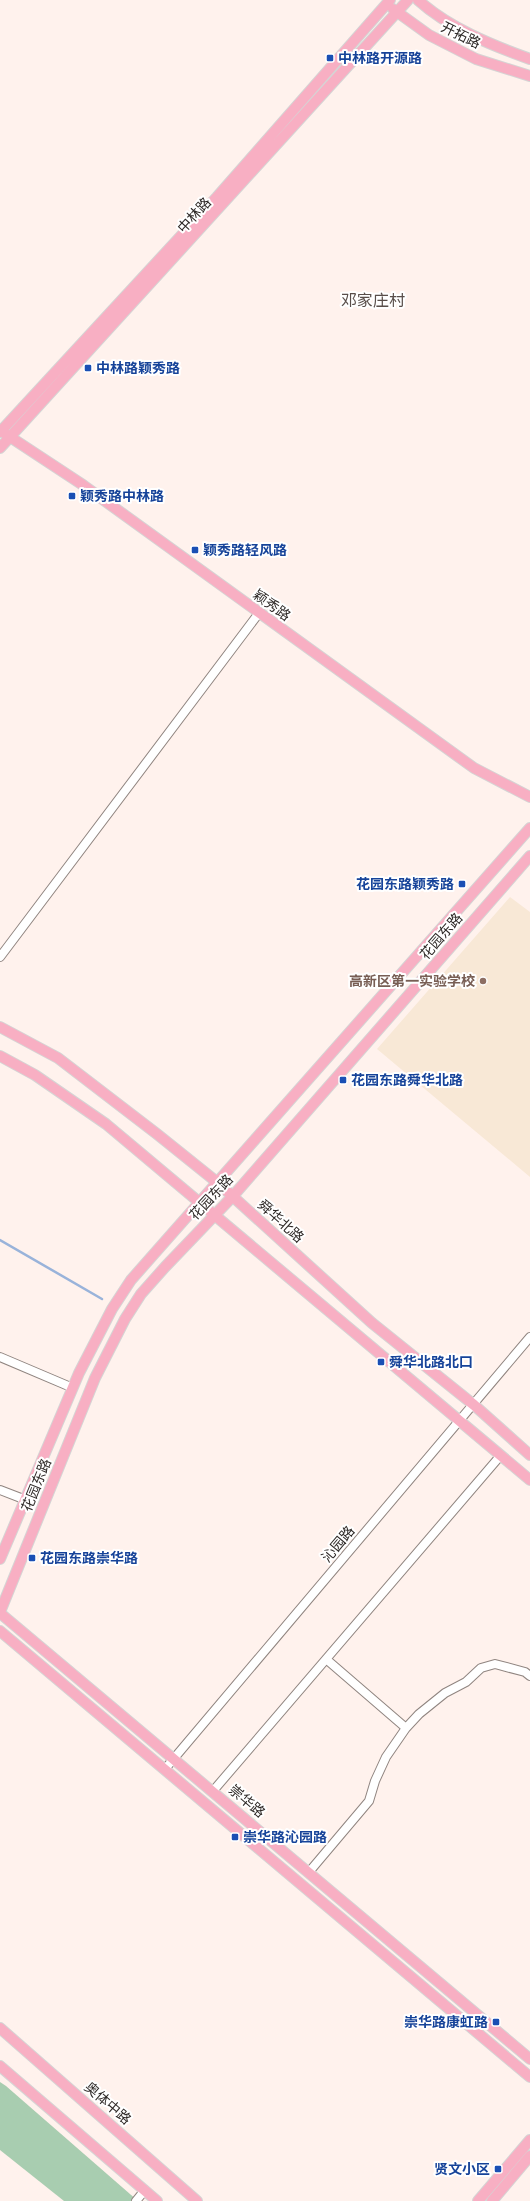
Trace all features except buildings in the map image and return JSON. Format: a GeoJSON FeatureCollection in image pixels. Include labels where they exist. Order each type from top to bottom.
{"type":"FeatureCollection","features":[{"type":"Feature","properties":{"kind":"main road","name":"中林路"},"geometry":{"type":"LineString","coordinates":[[0,448],[408,0]]}},
{"type":"Feature","properties":{"kind":"main road","name":"开拓路"},"geometry":{"type":"LineString","coordinates":[[418,0],[428,9],[462,30],[530,59]]}},
{"type":"Feature","properties":{"kind":"main road","name":"中林路"},"geometry":{"type":"LineString","coordinates":[[0,431],[217,196],[388,2]]}},
{"type":"Feature","properties":{"kind":"main road","name":"开拓路"},"geometry":{"type":"LineString","coordinates":[[388,2],[398,12],[429,35],[476,58],[530,76]]}},
{"type":"Feature","properties":{"kind":"main road","name":"颖秀路"},"geometry":{"type":"LineString","coordinates":[[0,431],[12,436],[83,485],[474,768],[530,797]]}},
{"type":"Feature","properties":{"kind":"main road","name":"花园东路"},"geometry":{"type":"LineString","coordinates":[[0,1559],[73,1388],[112,1309],[131,1280],[200,1204],[258,1134],[530,828]]}},
{"type":"Feature","properties":{"kind":"main road","name":"花园东路"},"geometry":{"type":"LineString","coordinates":[[0,1612],[95,1378],[125,1319],[141,1294],[165,1266],[232,1196],[530,856]]}},
{"type":"Feature","properties":{"kind":"main road","name":"舜华北路"},"geometry":{"type":"LineString","coordinates":[[0,1027],[58,1058],[218,1183],[372,1323],[474,1405],[530,1455]]}},
{"type":"Feature","properties":{"kind":"main road"},"geometry":{"type":"LineString","coordinates":[[0,1056],[35,1075],[106,1124],[530,1480]]}},
{"type":"Feature","properties":{"kind":"main road","name":"崇华路"},"geometry":{"type":"LineString","coordinates":[[0,1612],[530,2059]]}},
{"type":"Feature","properties":{"kind":"main road","name":"崇华路"},"geometry":{"type":"LineString","coordinates":[[0,1630],[530,2077]]}},
{"type":"Feature","properties":{"kind":"main road","name":"奥体中路"},"geometry":{"type":"LineString","coordinates":[[0,2028],[197,2201]]}},
{"type":"Feature","properties":{"kind":"main road"},"geometry":{"type":"LineString","coordinates":[[0,2066],[157,2201]]}},
{"type":"Feature","properties":{"kind":"main road"},"geometry":{"type":"LineString","coordinates":[[478,2201],[530,2140]]}},
{"type":"Feature","properties":{"kind":"main road"},"geometry":{"type":"LineString","coordinates":[[492,2201],[530,2156]]}},
{"type":"Feature","properties":{"kind":"street"},"geometry":{"type":"LineString","coordinates":[[0,957],[259,613]]}},
{"type":"Feature","properties":{"kind":"street","name":"沁园路"},"geometry":{"type":"LineString","coordinates":[[165,1769],[530,1337]]}},
{"type":"Feature","properties":{"kind":"street"},"geometry":{"type":"LineString","coordinates":[[0,1357],[73,1388]]}},
{"type":"Feature","properties":{"kind":"street"},"geometry":{"type":"LineString","coordinates":[[212,1791],[501,1455]]}},
{"type":"Feature","properties":{"kind":"street"},"geometry":{"type":"LineString","coordinates":[[0,1490],[26,1500]]}},
{"type":"Feature","properties":{"kind":"street"},"geometry":{"type":"LineString","coordinates":[[326,1659],[406,1728]]}},
{"type":"Feature","properties":{"kind":"street"},"geometry":{"type":"LineString","coordinates":[[309,1872],[369,1802],[375,1781],[386,1757],[406,1728],[445,1693],[466,1682],[481,1668],[495,1664],[525,1672],[530,1676]]}},
{"type":"Feature","properties":{"kind":"street"},"geometry":{"type":"LineString","coordinates":[[136,2201],[145,2190]]}},
{"type":"Feature","properties":{"kind":"shaded area","name":"高新区第一实验学校"},"geometry":{"type":"Polygon","coordinates":[[[510,897],[530,912],[530,1177],[377,1049],[510,897]]]}},
{"type":"Feature","properties":{"kind":"green space"},"geometry":{"type":"Polygon","coordinates":[[[0,2082],[138,2201],[64,2201],[0,2150],[0,2082]]]}},
{"type":"Feature","properties":{"kind":"waterway"},"geometry":{"type":"LineString","coordinates":[[0,1240],[102,1299]]}},
{"type":"Feature","properties":{"kind":"place","name":"中林路开源路"},"geometry":{"type":"Point","coordinates":[330,58]}},
{"type":"Feature","properties":{"kind":"place","name":"中林路颖秀路"},"geometry":{"type":"Point","coordinates":[88,368]}},
{"type":"Feature","properties":{"kind":"place","name":"颖秀路中林路"},"geometry":{"type":"Point","coordinates":[72,496]}},
{"type":"Feature","properties":{"kind":"place","name":"颖秀路轻风路"},"geometry":{"type":"Point","coordinates":[195,550]}},
{"type":"Feature","properties":{"kind":"place","name":"花园东路颖秀路"},"geometry":{"type":"Point","coordinates":[462,884]}},
{"type":"Feature","properties":{"kind":"place","name":"高新区第一实验学校"},"geometry":{"type":"Point","coordinates":[483,981]}},
{"type":"Feature","properties":{"kind":"place","name":"花园东路舜华北路"},"geometry":{"type":"Point","coordinates":[343,1080]}},
{"type":"Feature","properties":{"kind":"place","name":"舜华北路北口"},"geometry":{"type":"Point","coordinates":[381,1362]}},
{"type":"Feature","properties":{"kind":"place","name":"花园东路崇华路"},"geometry":{"type":"Point","coordinates":[32,1558]}},
{"type":"Feature","properties":{"kind":"place","name":"崇华路沁园路"},"geometry":{"type":"Point","coordinates":[235,1837]}},
{"type":"Feature","properties":{"kind":"place","name":"崇华路康虹路"},"geometry":{"type":"Point","coordinates":[496,2022]}},
{"type":"Feature","properties":{"kind":"place","name":"贤文小区"},"geometry":{"type":"Point","coordinates":[498,2169]}},
{"type":"Feature","properties":{"kind":"district","name":"邓家庄村"},"geometry":{"type":"Point","coordinates":[373,300]}}]}
